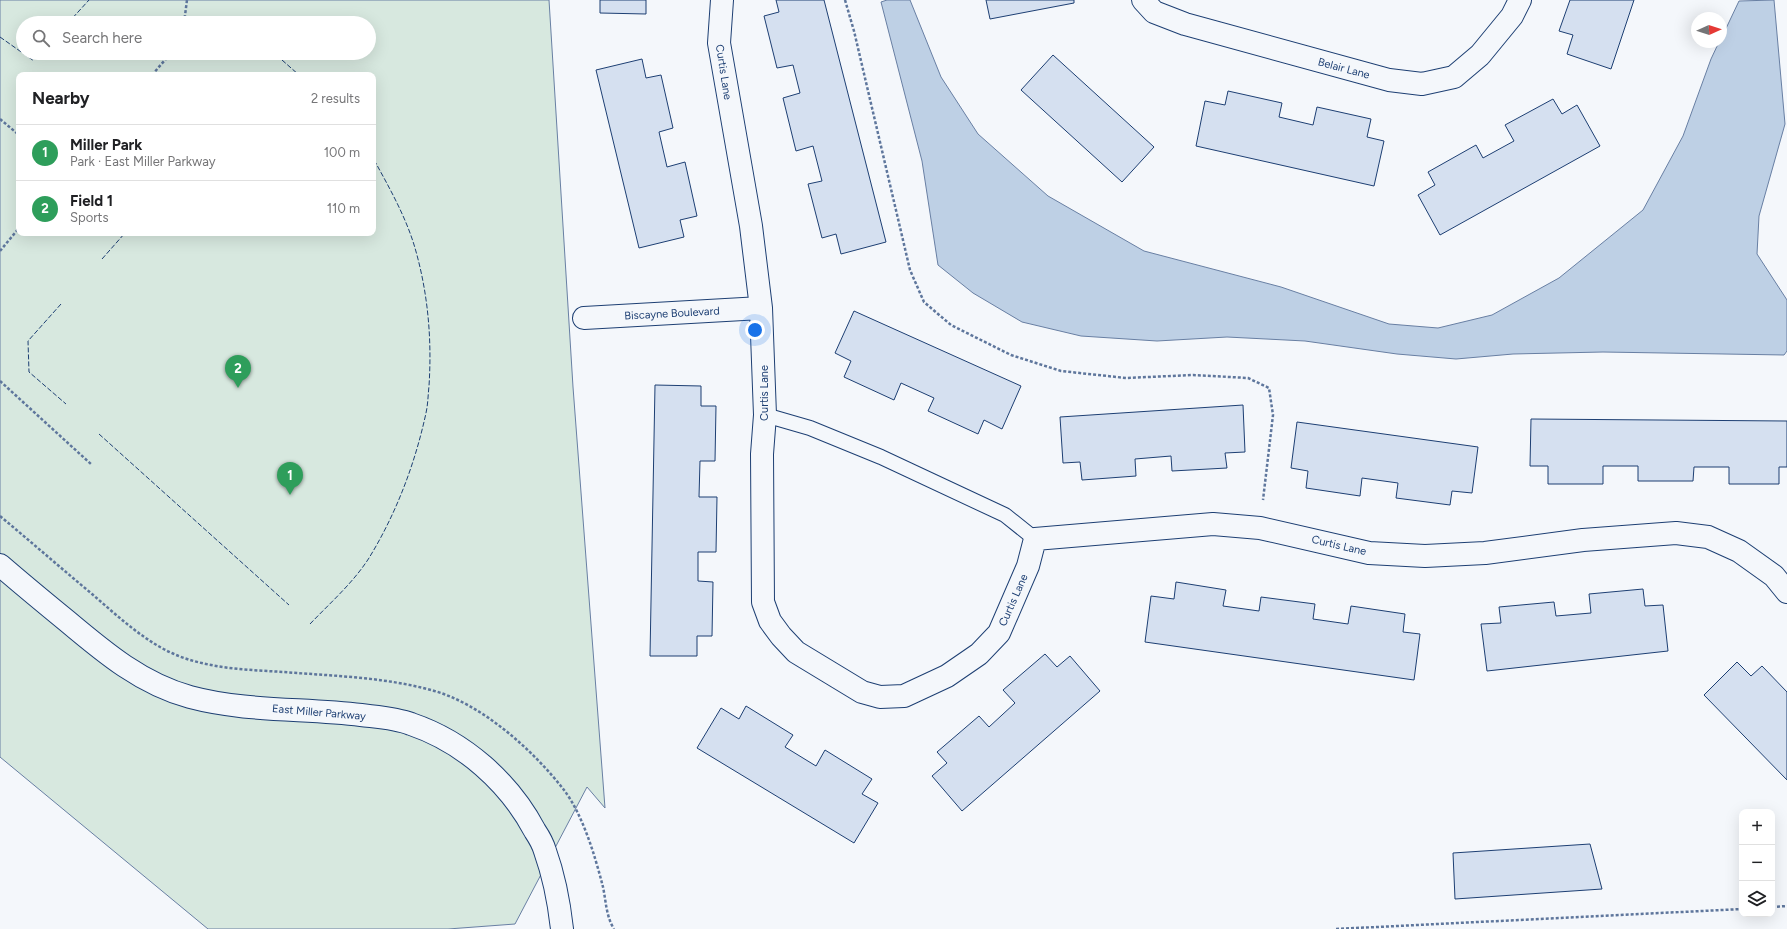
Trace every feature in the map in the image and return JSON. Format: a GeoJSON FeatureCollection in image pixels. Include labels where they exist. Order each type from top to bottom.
{"type":"FeatureCollection","features":[{"type":"Feature","properties":{"kind":"street","name":"Curtis Lane"},"geometry":{"type":"LineString","coordinates":[[722,0],[719,43],[751,226],[761,308],[765,415],[762,461],[763,602],[770,621],[781,636],[796,652],[862,692],[880,697],[904,696],[947,676],[979,654],[999,633],[1028,566],[1036,539],[1213,524],[1260,528],[1369,552],[1425,556],[1485,552],[1583,540],[1676,533],[1708,537],[1739,551],[1774,576],[1787,592]]}},
{"type":"Feature","properties":{"kind":"street","name":"Belair Lane"},"geometry":{"type":"LineString","coordinates":[[1143,0],[1154,12],[1185,24],[1389,80],[1422,84],[1454,77],[1480,55],[1512,16],[1520,0]]}},
{"type":"Feature","properties":{"kind":"street","name":"Biscayne Boulevard"},"geometry":{"type":"LineString","coordinates":[[584,318],[761,308]]}},
{"type":"Feature","properties":{"kind":"street","name":"East Miller Parkway"},"geometry":{"type":"LineString","coordinates":[[0,565],[108,655],[125,668],[156,685],[190,697],[231,705],[361,714],[409,723],[440,736],[471,755],[498,781],[525,812],[545,849],[558,896],[562,929]]}},
{"type":"Feature","properties":{"kind":"lane"},"geometry":{"type":"LineString","coordinates":[[765,415],[810,428],[882,457],[1005,515],[1036,539]]}},
{"type":"Feature","properties":{"kind":"path"},"geometry":{"type":"LineString","coordinates":[[185,16],[187,0]]}},
{"type":"Feature","properties":{"kind":"path"},"geometry":{"type":"LineString","coordinates":[[845,0],[854,31],[910,270],[924,302],[951,325],[1011,355],[1061,371],[1126,378],[1193,375],[1248,378],[1269,388],[1273,415],[1260,528]]}},
{"type":"Feature","properties":{"kind":"path"},"geometry":{"type":"LineString","coordinates":[[155,72],[165,60]]}},
{"type":"Feature","properties":{"kind":"path"},"geometry":{"type":"LineString","coordinates":[[0,118],[16,132]]}},
{"type":"Feature","properties":{"kind":"path"},"geometry":{"type":"LineString","coordinates":[[0,251],[16,232]]}},
{"type":"Feature","properties":{"kind":"path"},"geometry":{"type":"LineString","coordinates":[[0,380],[92,465]]}},
{"type":"Feature","properties":{"kind":"path"},"geometry":{"type":"LineString","coordinates":[[1775,907],[1787,906]]}},
{"type":"Feature","properties":{"kind":"path"},"geometry":{"type":"LineString","coordinates":[[1336,929],[1739,908]]}},
{"type":"Feature","properties":{"kind":"shaded area"},"geometry":{"type":"Polygon","coordinates":[[[0,0],[549,0],[573,387],[605,808],[587,787],[515,924],[448,929],[208,929],[0,757],[0,0]]]}},
{"type":"Feature","properties":{"kind":"water"},"geometry":{"type":"Polygon","coordinates":[[[887,0],[910,0],[941,77],[978,134],[1048,196],[1144,251],[1281,287],[1389,324],[1438,328],[1492,315],[1559,278],[1643,210],[1683,136],[1716,48],[1727,48],[1727,26],[1739,1],[1774,0],[1785,124],[1759,216],[1757,254],[1787,300],[1787,351],[1784,355],[1603,352],[1513,354],[1456,359],[1397,354],[1305,341],[1227,337],[1157,341],[1081,336],[1022,322],[973,293],[938,265],[922,161],[881,2],[887,0]]]}},
{"type":"Feature","properties":{"kind":"building"},"geometry":{"type":"Polygon","coordinates":[[[600,0],[646,0],[646,14],[600,13],[600,0]]]}},
{"type":"Feature","properties":{"kind":"building"},"geometry":{"type":"Polygon","coordinates":[[[776,0],[824,0],[886,242],[841,254],[836,234],[822,238],[808,184],[822,181],[813,146],[796,151],[783,98],[800,93],[793,65],[777,68],[764,16],[779,12],[776,0]]]}},
{"type":"Feature","properties":{"kind":"building"},"geometry":{"type":"Polygon","coordinates":[[[986,0],[1074,0],[1074,3],[990,19],[986,0]]]}},
{"type":"Feature","properties":{"kind":"building"},"geometry":{"type":"Polygon","coordinates":[[[1570,0],[1634,0],[1611,69],[1567,54],[1573,35],[1559,31],[1570,0]]]}},
{"type":"Feature","properties":{"kind":"building"},"geometry":{"type":"Polygon","coordinates":[[[1053,55],[1154,147],[1122,182],[1021,90],[1053,55]]]}},
{"type":"Feature","properties":{"kind":"building"},"geometry":{"type":"Polygon","coordinates":[[[642,59],[646,78],[661,75],[673,128],[659,132],[667,167],[685,162],[697,216],[680,220],[684,237],[639,248],[596,70],[642,59]]]}},
{"type":"Feature","properties":{"kind":"building"},"geometry":{"type":"Polygon","coordinates":[[[1228,91],[1282,103],[1279,117],[1313,125],[1317,107],[1371,119],[1367,137],[1384,141],[1374,186],[1196,146],[1205,101],[1225,105],[1228,91]]]}},
{"type":"Feature","properties":{"kind":"building"},"geometry":{"type":"Polygon","coordinates":[[[1553,99],[1562,114],[1577,105],[1600,146],[1440,235],[1418,195],[1435,185],[1428,172],[1476,145],[1483,158],[1514,141],[1505,125],[1553,99]]]}},
{"type":"Feature","properties":{"kind":"building"},"geometry":{"type":"Polygon","coordinates":[[[854,311],[1021,386],[1002,429],[984,420],[978,434],[928,411],[934,398],[901,383],[894,400],[844,377],[851,361],[835,353],[854,311]]]}},
{"type":"Feature","properties":{"kind":"building"},"geometry":{"type":"Polygon","coordinates":[[[655,385],[701,386],[701,406],[716,406],[715,461],[700,461],[699,497],[717,497],[716,552],[698,552],[698,581],[713,582],[712,636],[697,636],[697,656],[650,656],[655,385]]]}},
{"type":"Feature","properties":{"kind":"building"},"geometry":{"type":"Polygon","coordinates":[[[1243,405],[1245,452],[1225,453],[1227,468],[1172,471],[1171,456],[1135,459],[1136,476],[1082,480],[1080,462],[1063,463],[1060,417],[1243,405]]]}},
{"type":"Feature","properties":{"kind":"building"},"geometry":{"type":"Polygon","coordinates":[[[1531,419],[1787,421],[1787,467],[1779,467],[1779,484],[1729,484],[1729,467],[1694,467],[1693,481],[1638,481],[1638,466],[1603,466],[1603,484],[1548,484],[1548,466],[1530,466],[1531,419]]]}},
{"type":"Feature","properties":{"kind":"building"},"geometry":{"type":"Polygon","coordinates":[[[1297,422],[1478,447],[1472,493],[1452,491],[1450,505],[1396,498],[1398,483],[1362,478],[1360,496],[1306,488],[1308,471],[1291,468],[1297,422]]]}},
{"type":"Feature","properties":{"kind":"building"},"geometry":{"type":"Polygon","coordinates":[[[1176,582],[1226,590],[1223,606],[1259,611],[1261,597],[1315,604],[1313,619],[1348,624],[1351,606],[1405,614],[1403,632],[1420,634],[1414,680],[1145,642],[1151,596],[1174,599],[1176,582]]]}},
{"type":"Feature","properties":{"kind":"building"},"geometry":{"type":"Polygon","coordinates":[[[1643,589],[1645,606],[1663,605],[1668,651],[1487,671],[1481,624],[1501,623],[1499,607],[1554,602],[1556,616],[1591,613],[1589,594],[1643,589]]]}},
{"type":"Feature","properties":{"kind":"building"},"geometry":{"type":"Polygon","coordinates":[[[1045,654],[1057,667],[1070,656],[1100,691],[962,811],[932,776],[947,763],[937,752],[979,716],[989,727],[1015,703],[1003,690],[1045,654]]]}},
{"type":"Feature","properties":{"kind":"building"},"geometry":{"type":"Polygon","coordinates":[[[1737,662],[1751,676],[1762,666],[1787,692],[1787,780],[1704,695],[1737,662]]]}},
{"type":"Feature","properties":{"kind":"building"},"geometry":{"type":"Polygon","coordinates":[[[746,706],[793,735],[785,747],[816,766],[825,750],[872,779],[862,794],[878,803],[854,843],[697,748],[721,708],[739,719],[746,706]]]}},
{"type":"Feature","properties":{"kind":"building"},"geometry":{"type":"Polygon","coordinates":[[[1590,844],[1602,889],[1455,899],[1453,853],[1590,844]]]}},
{"type":"Feature","properties":{"kind":"fence"},"geometry":{"type":"LineString","coordinates":[[74,16],[89,0]]}},
{"type":"Feature","properties":{"kind":"fence"},"geometry":{"type":"LineString","coordinates":[[0,37],[16,48]]}},
{"type":"Feature","properties":{"kind":"fence"},"geometry":{"type":"LineString","coordinates":[[282,60],[296,72]]}},
{"type":"Feature","properties":{"kind":"fence"},"geometry":{"type":"LineString","coordinates":[[310,624],[356,576],[379,541],[404,488],[422,432],[426,413],[429,386],[430,351],[428,316],[423,282],[411,236],[391,191],[376,164]]}},
{"type":"Feature","properties":{"kind":"fence"},"geometry":{"type":"LineString","coordinates":[[102,259],[122,236]]}},
{"type":"Feature","properties":{"kind":"fence"},"geometry":{"type":"LineString","coordinates":[[61,304],[28,341],[29,372],[66,404]]}},
{"type":"Feature","properties":{"kind":"fence"},"geometry":{"type":"LineString","coordinates":[[99,434],[289,605]]}},
{"type":"Feature","properties":{"kind":"place","name":"Field 1"},"geometry":{"type":"Point","coordinates":[238,388]}},
{"type":"Feature","properties":{"kind":"place","name":"Miller Park"},"geometry":{"type":"Point","coordinates":[290,495]}}]}
